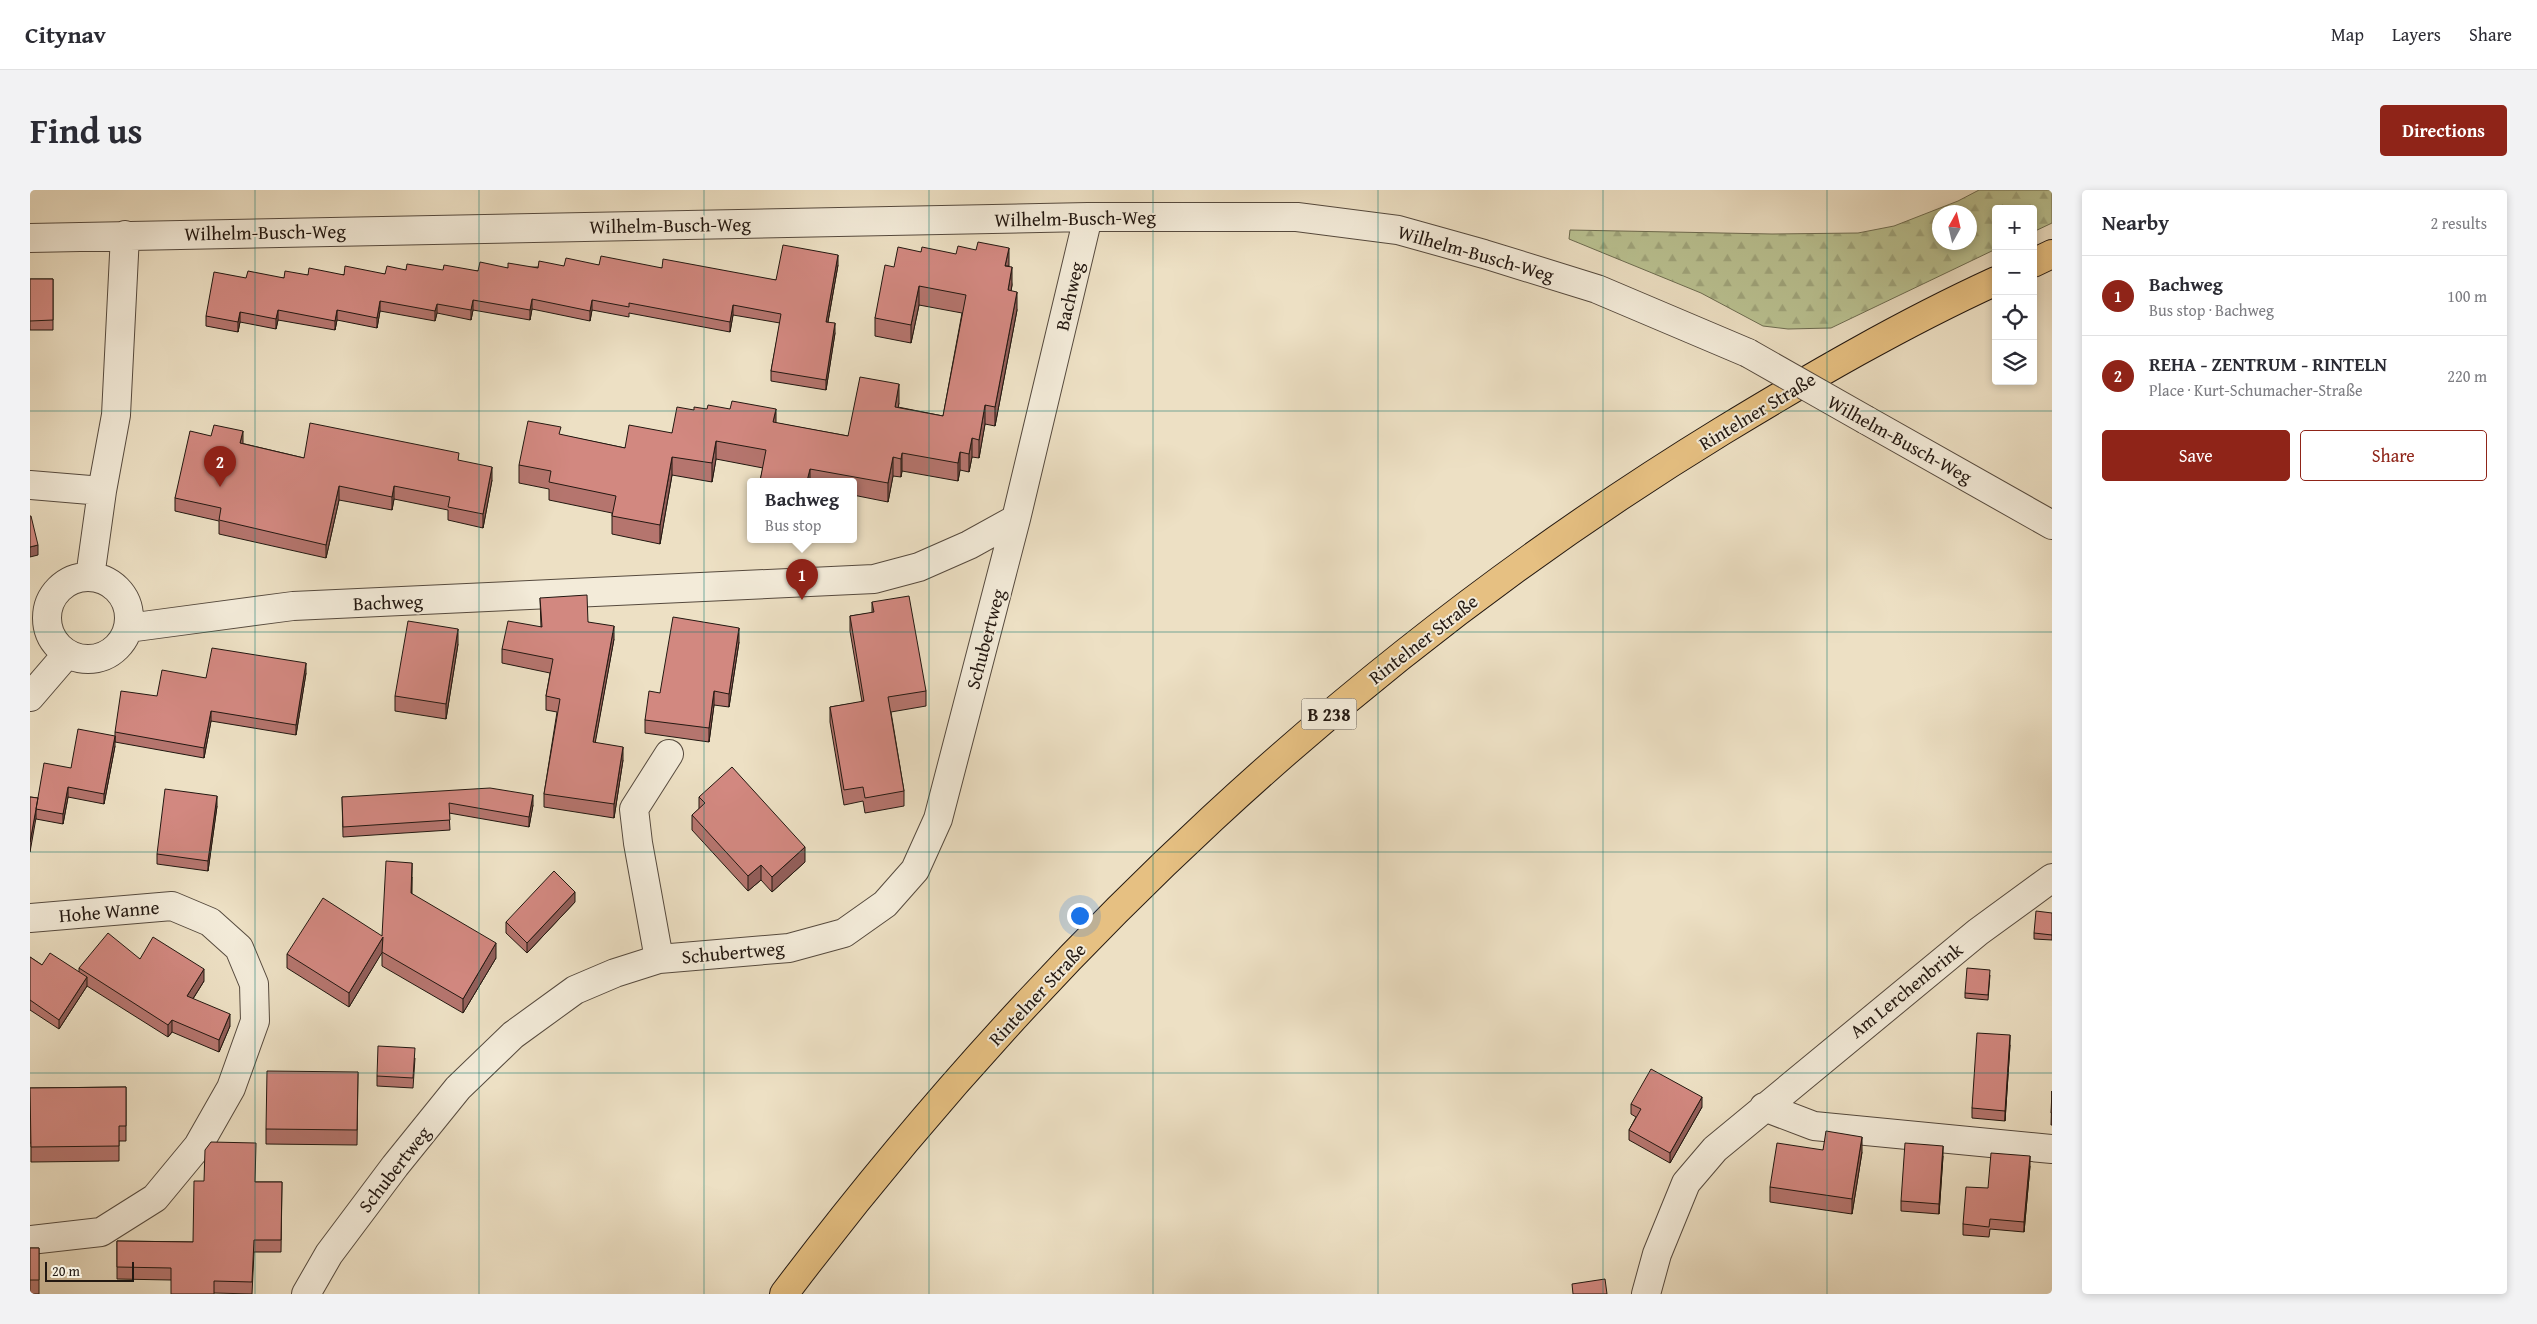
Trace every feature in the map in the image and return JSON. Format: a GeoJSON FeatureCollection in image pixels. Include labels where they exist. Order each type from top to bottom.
{"type":"FeatureCollection","features":[{"type":"Feature","properties":{"kind":"main road"},"geometry":{"type":"LineString","coordinates":[[2037,261],[2052,254]]}},
{"type":"Feature","properties":{"kind":"main road","name":"Rintelner Straße"},"geometry":{"type":"LineString","coordinates":[[784,1294],[836,1225],[920,1124],[1028,1000],[1141,884],[1242,790],[1362,686],[1442,623],[1534,556],[1687,453],[1774,400],[1903,327],[1992,282]]}},
{"type":"Feature","properties":{"kind":"street","name":"Wilhelm-Busch-Weg"},"geometry":{"type":"LineString","coordinates":[[30,238],[1088,217],[1297,217],[1398,230],[1597,288],[1748,353],[2052,525]]}},
{"type":"Feature","properties":{"kind":"street","name":"Bachweg"},"geometry":{"type":"LineString","coordinates":[[128,628],[293,606],[874,579],[919,567],[969,544],[1016,519],[1088,217]]}},
{"type":"Feature","properties":{"kind":"street"},"geometry":{"type":"LineString","coordinates":[[90,577],[102,491],[116,415],[125,235]]}},
{"type":"Feature","properties":{"kind":"street"},"geometry":{"type":"LineString","coordinates":[[30,484],[102,491]]}},
{"type":"Feature","properties":{"kind":"street","name":"Schubertweg"},"geometry":{"type":"LineString","coordinates":[[306,1294],[329,1254],[395,1166],[458,1088],[513,1035],[575,990],[615,973],[659,959],[789,948],[844,933],[885,904],[915,870],[938,819],[1016,519]]}},
{"type":"Feature","properties":{"kind":"street"},"geometry":{"type":"LineString","coordinates":[[90,577],[112,584],[123,596],[129,614],[128,628],[122,642],[112,652],[100,658],[86,659],[67,654],[52,639],[47,621],[51,600],[63,586],[75,579],[90,577]]}},
{"type":"Feature","properties":{"kind":"street"},"geometry":{"type":"LineString","coordinates":[[30,697],[67,654]]}},
{"type":"Feature","properties":{"kind":"street"},"geometry":{"type":"LineString","coordinates":[[659,959],[638,843],[634,809],[669,754]]}},
{"type":"Feature","properties":{"kind":"street","name":"Am Lerchenbrink"},"geometry":{"type":"LineString","coordinates":[[1646,1294],[1657,1254],[1686,1183],[1715,1149],[1764,1106],[1978,932],[2052,878]]}},
{"type":"Feature","properties":{"kind":"street","name":"Hohe Wanne"},"geometry":{"type":"LineString","coordinates":[[30,918],[172,906],[210,922],[239,948],[254,984],[255,1021],[231,1088],[198,1146],[155,1198],[101,1232],[30,1240]]}},
{"type":"Feature","properties":{"kind":"street"},"geometry":{"type":"LineString","coordinates":[[1764,1106],[1814,1126],[2052,1149]]}},
{"type":"Feature","properties":{"kind":"green space"},"geometry":{"type":"Polygon","coordinates":[[[1979,190],[2052,190],[2052,223],[2037,230],[2037,205],[1992,205],[1992,251],[1831,328],[1788,329],[1763,326],[1701,293],[1569,239],[1570,230],[1772,234],[1858,233],[1894,226],[1932,211],[1932,250],[1977,250],[1977,205],[1948,205],[1979,190]]]}},
{"type":"Feature","properties":{"kind":"building"},"geometry":{"type":"Polygon","coordinates":[[[978,242],[1009,248],[1005,266],[1012,267],[1008,290],[1017,292],[995,407],[985,405],[979,440],[972,438],[969,454],[960,452],[958,463],[902,453],[901,459],[893,457],[888,483],[810,469],[808,478],[761,478],[766,450],[716,441],[712,463],[672,457],[660,525],[612,516],[616,496],[549,482],[551,471],[519,465],[528,421],[561,427],[559,434],[625,448],[629,425],[672,433],[677,407],[694,410],[694,407],[707,409],[708,405],[730,409],[732,401],[776,409],[773,422],[848,436],[860,377],[899,384],[895,407],[943,416],[966,295],[919,286],[911,325],[875,318],[885,265],[894,267],[898,247],[921,252],[922,247],[956,254],[958,246],[976,250],[978,242]]]}},
{"type":"Feature","properties":{"kind":"building"},"geometry":{"type":"Polygon","coordinates":[[[783,245],[838,255],[826,322],[835,323],[826,380],[771,371],[781,314],[733,305],[730,322],[629,303],[629,307],[592,300],[590,311],[532,299],[530,310],[473,300],[471,310],[437,304],[435,311],[380,301],[377,318],[337,310],[335,321],[278,310],[276,319],[240,312],[238,322],[206,316],[214,272],[246,278],[248,271],[284,278],[285,271],[308,275],[309,268],[344,275],[345,266],[385,274],[387,266],[406,270],[407,264],[443,270],[444,265],[478,271],[480,262],[508,268],[508,263],[538,268],[539,261],[564,266],[566,258],[599,265],[601,256],[662,268],[663,259],[776,280],[783,245]]]}},
{"type":"Feature","properties":{"kind":"building"},"geometry":{"type":"Polygon","coordinates":[[[30,279],[53,279],[53,320],[30,321],[30,279]]]}},
{"type":"Feature","properties":{"kind":"building"},"geometry":{"type":"Polygon","coordinates":[[[310,423],[459,453],[458,460],[492,467],[483,514],[448,507],[450,497],[394,486],[392,497],[339,486],[326,545],[219,520],[221,508],[175,498],[190,431],[211,436],[214,425],[243,431],[240,443],[304,458],[310,423]]]}},
{"type":"Feature","properties":{"kind":"building"},"geometry":{"type":"Polygon","coordinates":[[[30,516],[38,545],[30,547],[30,516]]]}},
{"type":"Feature","properties":{"kind":"building"},"geometry":{"type":"Polygon","coordinates":[[[587,595],[588,622],[614,626],[593,742],[623,747],[614,804],[544,794],[560,699],[546,696],[553,659],[502,649],[508,621],[542,627],[540,598],[587,595]]]}},
{"type":"Feature","properties":{"kind":"building"},"geometry":{"type":"Polygon","coordinates":[[[909,596],[926,691],[888,697],[904,791],[865,798],[863,787],[844,790],[830,707],[864,701],[850,616],[874,612],[872,602],[909,596]]]}},
{"type":"Feature","properties":{"kind":"building"},"geometry":{"type":"Polygon","coordinates":[[[673,617],[739,628],[729,694],[714,691],[709,728],[645,720],[649,691],[660,693],[673,617]]]}},
{"type":"Feature","properties":{"kind":"building"},"geometry":{"type":"Polygon","coordinates":[[[408,621],[458,629],[446,704],[395,696],[408,621]]]}},
{"type":"Feature","properties":{"kind":"building"},"geometry":{"type":"Polygon","coordinates":[[[212,648],[306,663],[296,725],[211,711],[204,748],[115,732],[121,691],[157,696],[162,670],[206,678],[212,648]]]}},
{"type":"Feature","properties":{"kind":"building"},"geometry":{"type":"Polygon","coordinates":[[[78,729],[115,736],[104,794],[68,787],[63,814],[36,809],[44,763],[71,768],[78,729]]]}},
{"type":"Feature","properties":{"kind":"building"},"geometry":{"type":"Polygon","coordinates":[[[732,767],[805,847],[772,877],[761,865],[748,876],[692,815],[705,803],[699,797],[732,767]]]}},
{"type":"Feature","properties":{"kind":"building"},"geometry":{"type":"Polygon","coordinates":[[[490,788],[533,795],[529,817],[449,803],[450,820],[343,827],[342,797],[490,788]]]}},
{"type":"Feature","properties":{"kind":"building"},"geometry":{"type":"Polygon","coordinates":[[[165,789],[217,796],[208,861],[157,854],[165,789]]]}},
{"type":"Feature","properties":{"kind":"building"},"geometry":{"type":"Polygon","coordinates":[[[30,797],[38,798],[30,842],[30,797]]]}},
{"type":"Feature","properties":{"kind":"building"},"geometry":{"type":"Polygon","coordinates":[[[386,861],[412,863],[411,893],[496,943],[463,999],[382,952],[383,937],[349,993],[287,954],[323,898],[382,936],[386,861]]]}},
{"type":"Feature","properties":{"kind":"building"},"geometry":{"type":"Polygon","coordinates":[[[554,871],[575,892],[527,943],[506,922],[554,871]]]}},
{"type":"Feature","properties":{"kind":"building"},"geometry":{"type":"Polygon","coordinates":[[[2036,911],[2052,913],[2052,935],[2034,933],[2036,911]]]}},
{"type":"Feature","properties":{"kind":"building"},"geometry":{"type":"Polygon","coordinates":[[[108,933],[140,959],[153,937],[204,969],[187,996],[230,1014],[219,1040],[172,1020],[168,1025],[79,968],[108,933]]]}},
{"type":"Feature","properties":{"kind":"building"},"geometry":{"type":"Polygon","coordinates":[[[50,953],[87,977],[59,1020],[30,1000],[30,957],[42,965],[50,953]]]}},
{"type":"Feature","properties":{"kind":"building"},"geometry":{"type":"Polygon","coordinates":[[[1967,968],[1990,970],[1988,995],[1965,993],[1967,968]]]}},
{"type":"Feature","properties":{"kind":"building"},"geometry":{"type":"Polygon","coordinates":[[[1977,1033],[2010,1035],[2005,1111],[1972,1108],[1977,1033]]]}},
{"type":"Feature","properties":{"kind":"building"},"geometry":{"type":"Polygon","coordinates":[[[378,1046],[415,1048],[413,1078],[377,1076],[378,1046]]]}},
{"type":"Feature","properties":{"kind":"building"},"geometry":{"type":"Polygon","coordinates":[[[1651,1069],[1702,1097],[1670,1153],[1629,1130],[1641,1109],[1631,1104],[1651,1069]]]}},
{"type":"Feature","properties":{"kind":"building"},"geometry":{"type":"Polygon","coordinates":[[[267,1071],[358,1072],[357,1130],[266,1129],[267,1071]]]}},
{"type":"Feature","properties":{"kind":"building"},"geometry":{"type":"Polygon","coordinates":[[[126,1087],[126,1126],[119,1126],[119,1146],[31,1147],[30,1088],[126,1087]]]}},
{"type":"Feature","properties":{"kind":"building"},"geometry":{"type":"Polygon","coordinates":[[[1826,1131],[1862,1137],[1852,1199],[1770,1187],[1777,1143],[1823,1150],[1826,1131]]]}},
{"type":"Feature","properties":{"kind":"building"},"geometry":{"type":"Polygon","coordinates":[[[211,1142],[256,1143],[255,1182],[282,1182],[281,1240],[254,1240],[252,1282],[214,1281],[214,1294],[171,1294],[171,1268],[117,1267],[117,1241],[193,1242],[194,1181],[204,1181],[205,1150],[211,1142]]]}},
{"type":"Feature","properties":{"kind":"building"},"geometry":{"type":"Polygon","coordinates":[[[1905,1143],[1943,1146],[1939,1204],[1901,1201],[1905,1143]]]}},
{"type":"Feature","properties":{"kind":"building"},"geometry":{"type":"Polygon","coordinates":[[[1991,1153],[2030,1156],[2024,1222],[1990,1219],[1989,1227],[1963,1224],[1966,1187],[1988,1188],[1991,1153]]]}},
{"type":"Feature","properties":{"kind":"building"},"geometry":{"type":"Polygon","coordinates":[[[30,1248],[39,1248],[39,1280],[30,1280],[30,1248]]]}},
{"type":"Feature","properties":{"kind":"building"},"geometry":{"type":"Polygon","coordinates":[[[1605,1279],[1607,1294],[1573,1294],[1572,1284],[1605,1279]]]}},
{"type":"Feature","properties":{"kind":"place","name":"REHA - ZENTRUM - RINTELN"},"geometry":{"type":"Point","coordinates":[220,487]}},
{"type":"Feature","properties":{"kind":"place","name":"Bachweg"},"geometry":{"type":"Point","coordinates":[802,600]}}]}
